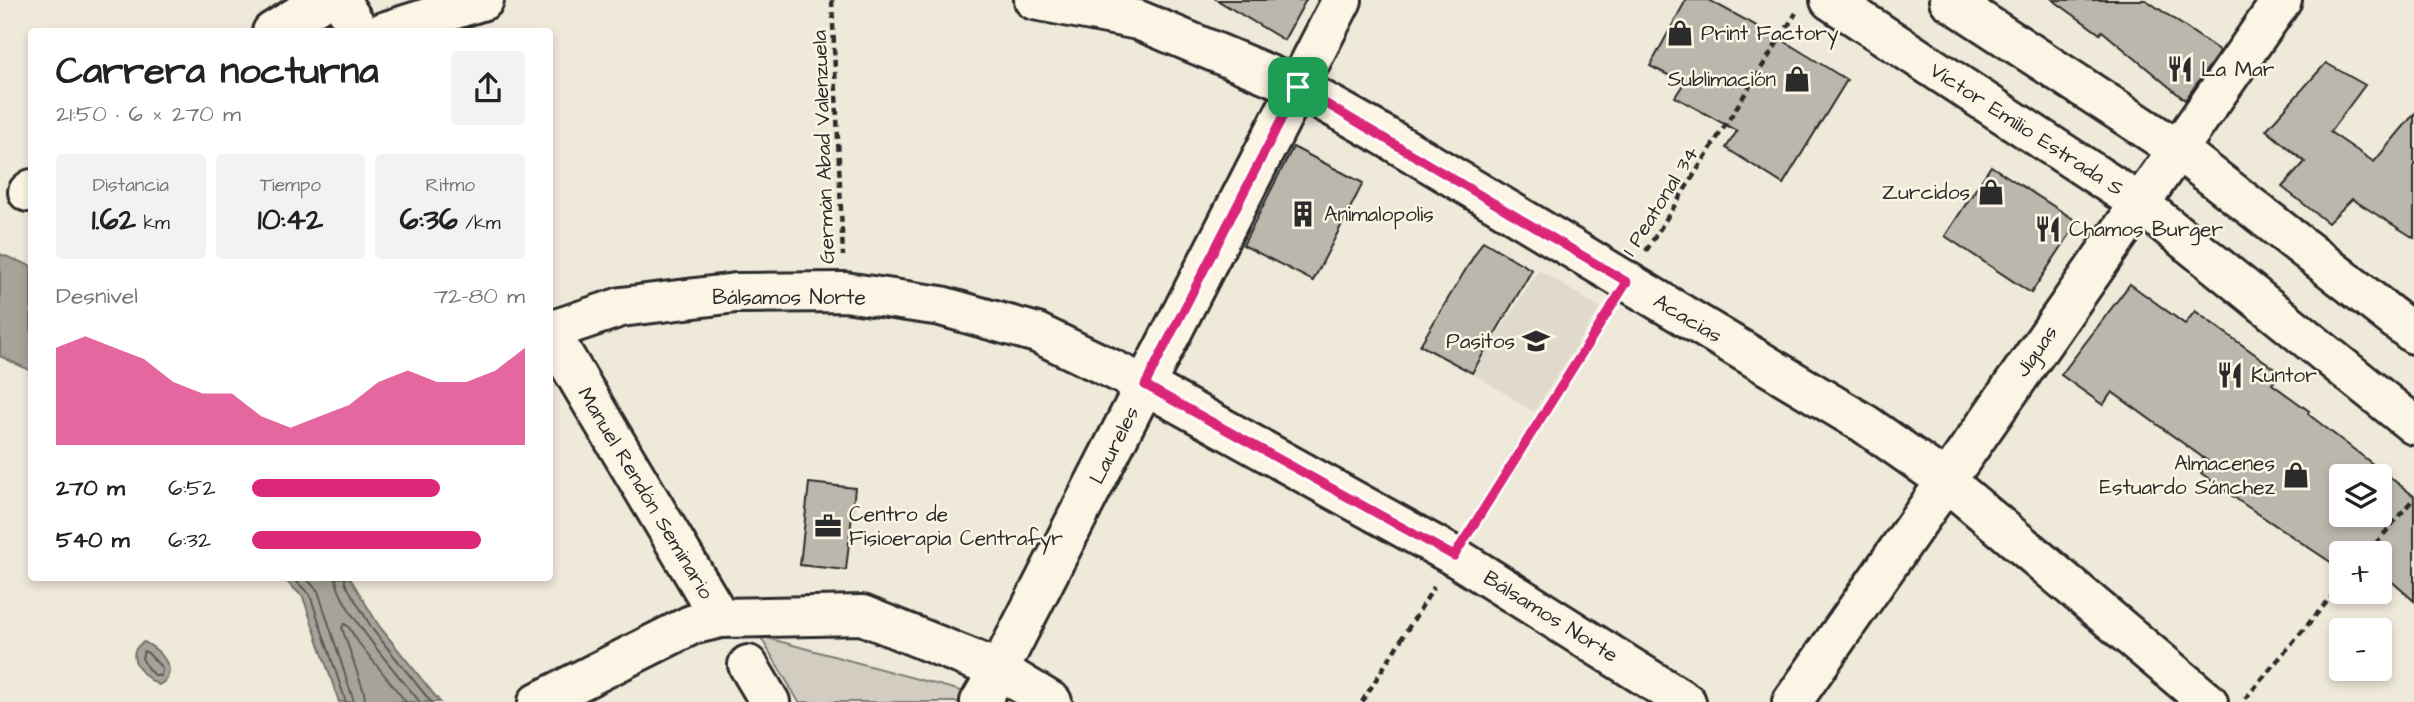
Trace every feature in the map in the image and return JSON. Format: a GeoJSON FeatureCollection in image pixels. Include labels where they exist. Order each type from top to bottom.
{"type":"FeatureCollection","features":[{"type":"Feature","properties":{"kind":"street"},"geometry":{"type":"LineString","coordinates":[[340,0],[358,28]]}},
{"type":"Feature","properties":{"kind":"street"},"geometry":{"type":"LineString","coordinates":[[396,28],[484,0]]}},
{"type":"Feature","properties":{"kind":"street","name":"Acacias"},"geometry":{"type":"LineString","coordinates":[[1034,0],[1138,20],[1298,87],[1865,424],[1946,481],[2208,702]]}},
{"type":"Feature","properties":{"kind":"street","name":"Laureles"},"geometry":{"type":"LineString","coordinates":[[980,702],[999,670],[1342,0]]}},
{"type":"Feature","properties":{"kind":"street"},"geometry":{"type":"LineString","coordinates":[[1949,0],[2177,149],[2414,334]]}},
{"type":"Feature","properties":{"kind":"street","name":"Jiguas"},"geometry":{"type":"LineString","coordinates":[[1792,702],[2282,0]]}},
{"type":"Feature","properties":{"kind":"street","name":"Víctor Emilio Estrada S"},"geometry":{"type":"LineString","coordinates":[[1814,6],[2139,203],[2414,425]]}},
{"type":"Feature","properties":{"kind":"street","name":"Bálsamos Norte"},"geometry":{"type":"LineString","coordinates":[[553,331],[621,307],[736,293],[845,292],[941,306],[1037,333],[1145,385],[1454,556],[1686,702]]}},
{"type":"Feature","properties":{"kind":"street","name":"Manuel Rendón Seminario"},"geometry":{"type":"LineString","coordinates":[[553,337],[720,618]]}},
{"type":"Feature","properties":{"kind":"street"},"geometry":{"type":"LineString","coordinates":[[552,694],[691,625],[720,618],[862,615],[999,670],[1052,702]]}},
{"type":"Feature","properties":{"kind":"street"},"geometry":{"type":"LineString","coordinates":[[748,665],[770,702]]}},
{"type":"Feature","properties":{"kind":"path","name":"Germán Abad Valenzuela"},"geometry":{"type":"LineString","coordinates":[[832,0],[845,292]]}},
{"type":"Feature","properties":{"kind":"path","name":"1 Peatonal 34"},"geometry":{"type":"LineString","coordinates":[[1362,702],[1627,282],[1814,6]]}},
{"type":"Feature","properties":{"kind":"path"},"geometry":{"type":"LineString","coordinates":[[2378,541],[2414,498]]}},
{"type":"Feature","properties":{"kind":"path"},"geometry":{"type":"LineString","coordinates":[[2243,702],[2329,599]]}},
{"type":"Feature","properties":{"kind":"shaded area","name":"Pasitos"},"geometry":{"type":"Polygon","coordinates":[[[1539,270],[1600,308],[1534,412],[1472,373],[1539,270]]]}},
{"type":"Feature","properties":{"kind":"shaded area"},"geometry":{"type":"Polygon","coordinates":[[[760,636],[965,692],[959,702],[799,702],[760,636]]]}},
{"type":"Feature","properties":{"kind":"water"},"geometry":{"type":"Polygon","coordinates":[[[0,254],[28,265],[28,370],[0,356],[0,254]]]}},
{"type":"Feature","properties":{"kind":"water"},"geometry":{"type":"Polygon","coordinates":[[[286,581],[352,581],[379,626],[440,702],[339,702],[303,597],[286,581]]]}},
{"type":"Feature","properties":{"kind":"water"},"geometry":{"type":"Polygon","coordinates":[[[144,642],[162,656],[169,668],[166,680],[159,685],[147,677],[137,665],[135,653],[137,647],[144,642]]]}},
{"type":"Feature","properties":{"kind":"building"},"geometry":{"type":"Polygon","coordinates":[[[1217,0],[1306,0],[1284,40],[1217,0]]]}},
{"type":"Feature","properties":{"kind":"building"},"geometry":{"type":"Polygon","coordinates":[[[1686,0],[1709,0],[1779,38],[1847,80],[1783,184],[1726,148],[1737,131],[1675,97],[1684,83],[1650,66],[1686,0]]]}},
{"type":"Feature","properties":{"kind":"building"},"geometry":{"type":"Polygon","coordinates":[[[2053,0],[2146,0],[2220,51],[2185,100],[2102,31],[2100,34],[2053,0]]]}},
{"type":"Feature","properties":{"kind":"building"},"geometry":{"type":"Polygon","coordinates":[[[2326,63],[2365,85],[2330,132],[2374,162],[2414,114],[2414,238],[2352,199],[2328,223],[2282,187],[2305,162],[2266,130],[2326,63]]]}},
{"type":"Feature","properties":{"kind":"building","name":"Animalopolis"},"geometry":{"type":"Polygon","coordinates":[[[1293,147],[1363,183],[1313,281],[1243,245],[1293,147]]]}},
{"type":"Feature","properties":{"kind":"building"},"geometry":{"type":"Polygon","coordinates":[[[1991,166],[2078,222],[2031,293],[1945,236],[1991,166]]]}},
{"type":"Feature","properties":{"kind":"building"},"geometry":{"type":"Polygon","coordinates":[[[1483,241],[1532,270],[1472,373],[1420,345],[1483,241]]]}},
{"type":"Feature","properties":{"kind":"building"},"geometry":{"type":"Polygon","coordinates":[[[2130,284],[2185,324],[2195,311],[2281,373],[2272,384],[2373,464],[2329,464],[2329,527],[2392,527],[2392,479],[2414,496],[2414,601],[2392,582],[2392,541],[2329,541],[2329,561],[2201,473],[2209,462],[2112,392],[2103,405],[2061,375],[2130,284]]]}},
{"type":"Feature","properties":{"kind":"building","name":"Centro de Fisioerapia Centrafyr"},"geometry":{"type":"Polygon","coordinates":[[[809,483],[855,488],[846,570],[800,565],[809,483]]]}},
{"type":"Feature","properties":{"kind":"place","name":"Print Factory"},"geometry":{"type":"Point","coordinates":[1680,33]}},
{"type":"Feature","properties":{"kind":"place","name":"La Mar"},"geometry":{"type":"Point","coordinates":[2180,69]}},
{"type":"Feature","properties":{"kind":"place","name":"Sublimación"},"geometry":{"type":"Point","coordinates":[1797,79]}},
{"type":"Feature","properties":{"kind":"place","name":"Zurcidos"},"geometry":{"type":"Point","coordinates":[1991,192]}},
{"type":"Feature","properties":{"kind":"place","name":"Animalopolis"},"geometry":{"type":"Point","coordinates":[1303,214]}},
{"type":"Feature","properties":{"kind":"place","name":"Chamos Burger"},"geometry":{"type":"Point","coordinates":[2048,229]}},
{"type":"Feature","properties":{"kind":"place","name":"Pasitos"},"geometry":{"type":"Point","coordinates":[1536,341]}},
{"type":"Feature","properties":{"kind":"place","name":"Kuntor"},"geometry":{"type":"Point","coordinates":[2230,375]}},
{"type":"Feature","properties":{"kind":"place","name":"Almacenes Estuardo Sánchez"},"geometry":{"type":"Point","coordinates":[2296,475]}},
{"type":"Feature","properties":{"kind":"place","name":"Centro de Fisioerapia Centrafyr"},"geometry":{"type":"Point","coordinates":[828,526]}},
{"type":"Feature","properties":{"kind":"route"},"geometry":{"type":"LineString","coordinates":[[1298,87],[1627,282],[1454,556],[1145,385],[1298,87]]}}]}
